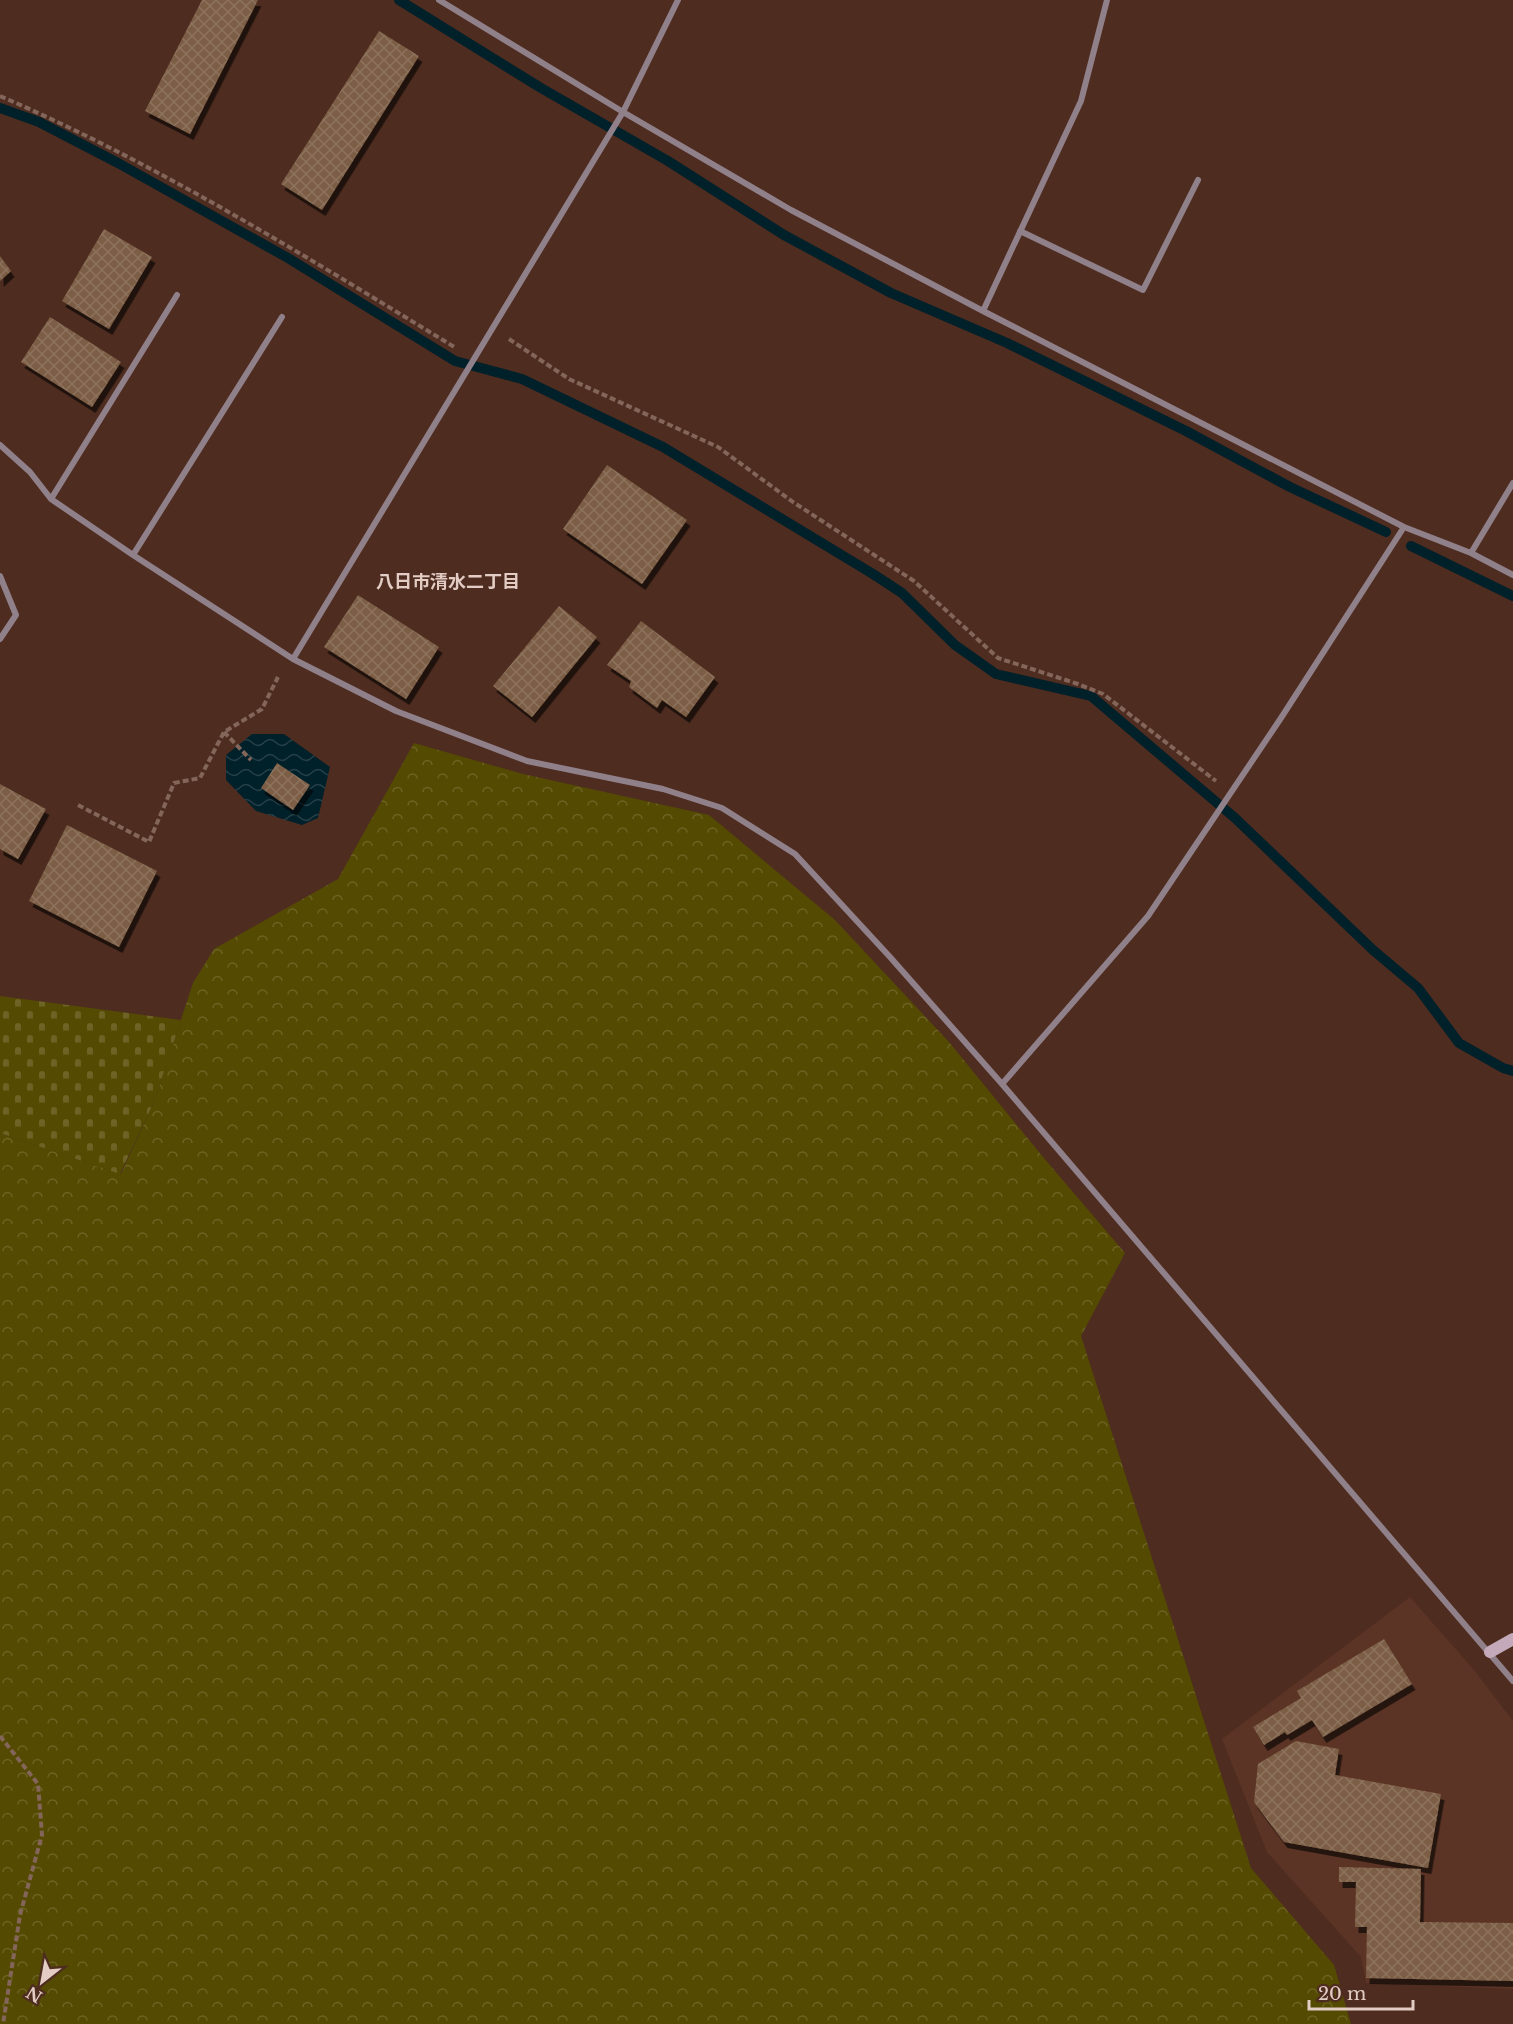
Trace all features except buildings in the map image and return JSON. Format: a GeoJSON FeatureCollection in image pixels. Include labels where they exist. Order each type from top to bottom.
{"type":"FeatureCollection","features":[{"type":"Feature","properties":{"kind":"street"},"geometry":{"type":"LineString","coordinates":[[439,0],[623,112],[791,210],[982,311],[1404,527],[1471,553],[1513,575]]}},
{"type":"Feature","properties":{"kind":"street"},"geometry":{"type":"LineString","coordinates":[[293,659],[623,112],[678,0]]}},
{"type":"Feature","properties":{"kind":"street"},"geometry":{"type":"LineString","coordinates":[[982,311],[1081,101],[1107,0]]}},
{"type":"Feature","properties":{"kind":"street"},"geometry":{"type":"LineString","coordinates":[[1020,231],[1143,290],[1198,180]]}},
{"type":"Feature","properties":{"kind":"street"},"geometry":{"type":"LineString","coordinates":[[51,499],[177,295]]}},
{"type":"Feature","properties":{"kind":"street"},"geometry":{"type":"LineString","coordinates":[[133,555],[282,317]]}},
{"type":"Feature","properties":{"kind":"street"},"geometry":{"type":"LineString","coordinates":[[0,445],[30,472],[51,499],[293,659],[396,711],[527,761],[663,789],[722,807],[795,854],[1002,1084],[1513,1681]]}},
{"type":"Feature","properties":{"kind":"street"},"geometry":{"type":"LineString","coordinates":[[1471,553],[1513,483]]}},
{"type":"Feature","properties":{"kind":"street"},"geometry":{"type":"LineString","coordinates":[[1002,1084],[1148,916],[1404,527]]}},
{"type":"Feature","properties":{"kind":"street"},"geometry":{"type":"LineString","coordinates":[[0,576],[15,615],[0,639]]}},
{"type":"Feature","properties":{"kind":"street"},"geometry":{"type":"LineString","coordinates":[[1490,1652],[1513,1639]]}},
{"type":"Feature","properties":{"kind":"path"},"geometry":{"type":"LineString","coordinates":[[0,96],[132,160],[247,222],[474,360]]}},
{"type":"Feature","properties":{"kind":"path"},"geometry":{"type":"LineString","coordinates":[[491,331],[569,380],[718,447],[793,502],[914,581],[998,658],[1103,694],[1231,792]]}},
{"type":"Feature","properties":{"kind":"path"},"geometry":{"type":"LineString","coordinates":[[78,806],[149,842],[174,783],[200,778],[224,732],[262,709],[278,677]]}},
{"type":"Feature","properties":{"kind":"path"},"geometry":{"type":"LineString","coordinates":[[224,732],[251,760]]}},
{"type":"Feature","properties":{"kind":"path"},"geometry":{"type":"LineString","coordinates":[[0,1736],[38,1785],[42,1835],[20,1915],[3,2024]]}},
{"type":"Feature","properties":{"kind":"shaded area"},"geometry":{"type":"Polygon","coordinates":[[[1410,1597],[1474,1670],[1513,1721],[1513,1989],[1366,1983],[1361,1957],[1267,1852],[1222,1739],[1410,1597]]]}},
{"type":"Feature","properties":{"kind":"green space"},"geometry":{"type":"Polygon","coordinates":[[[414,743],[523,774],[709,815],[835,920],[949,1042],[1125,1253],[1081,1336],[1251,1868],[1334,1965],[1351,2024],[0,2024],[0,1133],[121,1174],[154,1102],[193,983],[214,949],[338,879],[414,743]]]}},
{"type":"Feature","properties":{"kind":"green space"},"geometry":{"type":"Polygon","coordinates":[[[0,996],[181,1020],[154,1102],[120,1174],[0,1133],[0,996]]]}},
{"type":"Feature","properties":{"kind":"water"},"geometry":{"type":"Polygon","coordinates":[[[252,734],[284,734],[330,767],[318,818],[302,825],[256,811],[226,780],[226,755],[252,734]]]}},
{"type":"Feature","properties":{"kind":"waterway"},"geometry":{"type":"LineString","coordinates":[[399,0],[541,88],[668,161],[784,235],[891,293],[1007,343],[1186,431],[1290,487],[1386,532]]}},
{"type":"Feature","properties":{"kind":"waterway"},"geometry":{"type":"LineString","coordinates":[[0,108],[39,122],[118,163],[288,258],[455,361],[522,379],[663,447],[902,593],[955,645],[996,674],[1091,696],[1235,818],[1373,950],[1418,988],[1459,1043],[1503,1068],[1513,1071]]}},
{"type":"Feature","properties":{"kind":"waterway"},"geometry":{"type":"LineString","coordinates":[[1411,546],[1513,596]]}},
{"type":"Feature","properties":{"kind":"district","name":"八日市清水二丁目"},"geometry":{"type":"Point","coordinates":[448,582]}}]}
